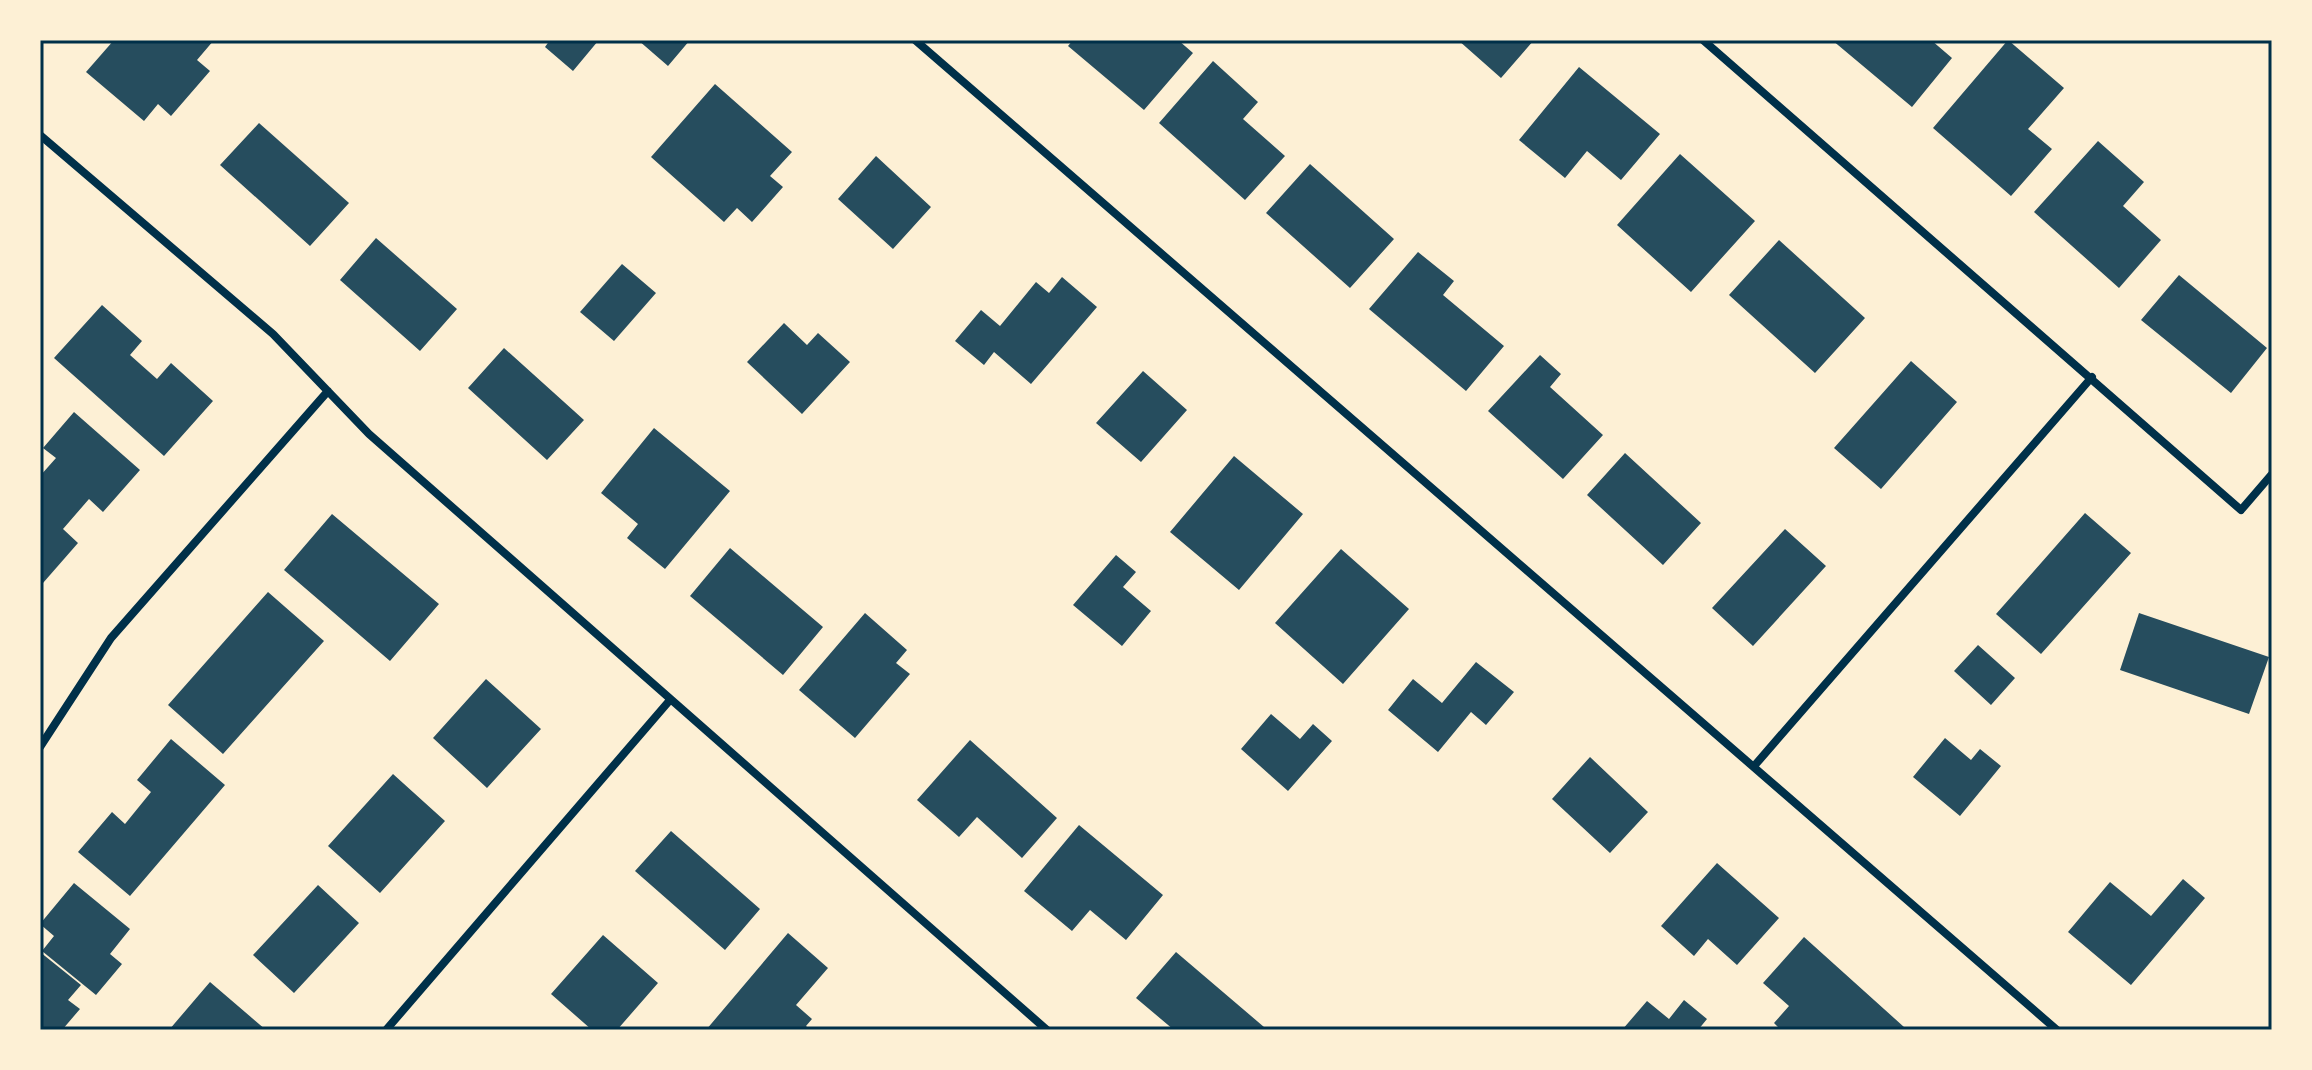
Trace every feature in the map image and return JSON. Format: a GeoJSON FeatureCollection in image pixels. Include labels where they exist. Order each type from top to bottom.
{"type":"FeatureCollection","features":[{"type":"Feature","properties":{"kind":"street"},"geometry":{"type":"LineString","coordinates":[[915,40],[1755,765],[2057,1030]]}},
{"type":"Feature","properties":{"kind":"street"},"geometry":{"type":"LineString","coordinates":[[1703,40],[2241,510],[2272,474]]}},
{"type":"Feature","properties":{"kind":"street"},"geometry":{"type":"LineString","coordinates":[[40,135],[273,334],[369,434],[1047,1030]]}},
{"type":"Feature","properties":{"kind":"street"},"geometry":{"type":"LineString","coordinates":[[1755,765],[2092,377]]}},
{"type":"Feature","properties":{"kind":"street"},"geometry":{"type":"LineString","coordinates":[[40,747],[111,638],[328,391]]}},
{"type":"Feature","properties":{"kind":"street"},"geometry":{"type":"LineString","coordinates":[[386,1030],[670,700]]}},
{"type":"Feature","properties":{"kind":"building"},"geometry":{"type":"Polygon","coordinates":[[[114,40],[214,40],[197,60],[210,71],[171,116],[158,104],[144,121],[86,72],[114,40]]]}},
{"type":"Feature","properties":{"kind":"building"},"geometry":{"type":"Polygon","coordinates":[[[550,40],[598,41],[573,71],[545,47],[550,40]]]}},
{"type":"Feature","properties":{"kind":"building"},"geometry":{"type":"Polygon","coordinates":[[[638,40],[690,40],[668,66],[638,40]]]}},
{"type":"Feature","properties":{"kind":"building"},"geometry":{"type":"Polygon","coordinates":[[[1073,40],[1178,40],[1193,53],[1144,110],[1068,46],[1073,40]]]}},
{"type":"Feature","properties":{"kind":"building"},"geometry":{"type":"Polygon","coordinates":[[[1458,40],[1534,40],[1501,78],[1458,40]]]}},
{"type":"Feature","properties":{"kind":"building"},"geometry":{"type":"Polygon","coordinates":[[[1832,40],[1931,40],[1952,58],[1912,107],[1832,40]]]}},
{"type":"Feature","properties":{"kind":"building"},"geometry":{"type":"Polygon","coordinates":[[[2008,40],[2064,88],[2028,129],[2052,149],[2011,196],[1933,128],[2008,40]]]}},
{"type":"Feature","properties":{"kind":"building"},"geometry":{"type":"Polygon","coordinates":[[[1213,61],[1258,102],[1243,119],[1285,156],[1245,200],[1159,123],[1213,61]]]}},
{"type":"Feature","properties":{"kind":"building"},"geometry":{"type":"Polygon","coordinates":[[[1579,67],[1660,134],[1621,180],[1587,151],[1565,178],[1519,140],[1579,67]]]}},
{"type":"Feature","properties":{"kind":"building"},"geometry":{"type":"Polygon","coordinates":[[[715,84],[792,152],[770,176],[783,187],[752,222],[737,208],[724,222],[651,157],[715,84]]]}},
{"type":"Feature","properties":{"kind":"building"},"geometry":{"type":"Polygon","coordinates":[[[259,123],[349,203],[310,246],[220,165],[259,123]]]}},
{"type":"Feature","properties":{"kind":"building"},"geometry":{"type":"Polygon","coordinates":[[[2098,141],[2144,182],[2123,206],[2161,240],[2119,288],[2034,212],[2098,141]]]}},
{"type":"Feature","properties":{"kind":"building"},"geometry":{"type":"Polygon","coordinates":[[[1680,154],[1755,221],[1691,292],[1617,225],[1680,154]]]}},
{"type":"Feature","properties":{"kind":"building"},"geometry":{"type":"Polygon","coordinates":[[[876,156],[931,207],[893,249],[838,199],[876,156]]]}},
{"type":"Feature","properties":{"kind":"building"},"geometry":{"type":"Polygon","coordinates":[[[1310,164],[1394,239],[1350,288],[1266,213],[1310,164]]]}},
{"type":"Feature","properties":{"kind":"building"},"geometry":{"type":"Polygon","coordinates":[[[376,238],[457,309],[420,351],[340,280],[376,238]]]}},
{"type":"Feature","properties":{"kind":"building"},"geometry":{"type":"Polygon","coordinates":[[[1779,240],[1865,318],[1815,373],[1729,295],[1779,240]]]}},
{"type":"Feature","properties":{"kind":"building"},"geometry":{"type":"Polygon","coordinates":[[[1418,252],[1454,281],[1443,295],[1504,346],[1466,391],[1369,309],[1418,252]]]}},
{"type":"Feature","properties":{"kind":"building"},"geometry":{"type":"Polygon","coordinates":[[[622,264],[656,293],[614,341],[580,312],[622,264]]]}},
{"type":"Feature","properties":{"kind":"building"},"geometry":{"type":"Polygon","coordinates":[[[2179,275],[2267,348],[2231,393],[2141,320],[2179,275]]]}},
{"type":"Feature","properties":{"kind":"building"},"geometry":{"type":"Polygon","coordinates":[[[1062,277],[1097,307],[1031,384],[994,352],[984,365],[955,341],[981,310],[1000,326],[1036,282],[1049,293],[1062,277]]]}},
{"type":"Feature","properties":{"kind":"building"},"geometry":{"type":"Polygon","coordinates":[[[102,305],[142,341],[130,355],[157,379],[171,363],[213,401],[164,456],[54,358],[102,305]]]}},
{"type":"Feature","properties":{"kind":"building"},"geometry":{"type":"Polygon","coordinates":[[[784,323],[807,345],[818,333],[850,362],[802,414],[747,362],[784,323]]]}},
{"type":"Feature","properties":{"kind":"building"},"geometry":{"type":"Polygon","coordinates":[[[504,348],[584,420],[547,460],[468,388],[504,348]]]}},
{"type":"Feature","properties":{"kind":"building"},"geometry":{"type":"Polygon","coordinates":[[[1540,355],[1561,374],[1550,387],[1603,435],[1563,479],[1488,411],[1540,355]]]}},
{"type":"Feature","properties":{"kind":"building"},"geometry":{"type":"Polygon","coordinates":[[[1911,361],[1957,402],[1881,489],[1834,448],[1911,361]]]}},
{"type":"Feature","properties":{"kind":"building"},"geometry":{"type":"Polygon","coordinates":[[[1143,371],[1187,410],[1141,462],[1096,423],[1143,371]]]}},
{"type":"Feature","properties":{"kind":"building"},"geometry":{"type":"Polygon","coordinates":[[[74,412],[140,470],[103,512],[89,499],[63,529],[78,543],[43,583],[40,476],[56,458],[43,448],[74,412]]]}},
{"type":"Feature","properties":{"kind":"building"},"geometry":{"type":"Polygon","coordinates":[[[654,428],[730,491],[665,569],[627,538],[638,524],[601,493],[654,428]]]}},
{"type":"Feature","properties":{"kind":"building"},"geometry":{"type":"Polygon","coordinates":[[[1625,453],[1701,523],[1663,565],[1587,495],[1625,453]]]}},
{"type":"Feature","properties":{"kind":"building"},"geometry":{"type":"Polygon","coordinates":[[[1234,456],[1303,514],[1239,590],[1170,532],[1234,456]]]}},
{"type":"Feature","properties":{"kind":"building"},"geometry":{"type":"Polygon","coordinates":[[[2085,513],[2131,553],[2041,654],[1996,614],[2085,513]]]}},
{"type":"Feature","properties":{"kind":"building"},"geometry":{"type":"Polygon","coordinates":[[[332,514],[439,604],[390,661],[284,570],[332,514]]]}},
{"type":"Feature","properties":{"kind":"building"},"geometry":{"type":"Polygon","coordinates":[[[1785,529],[1826,566],[1753,646],[1712,608],[1785,529]]]}},
{"type":"Feature","properties":{"kind":"building"},"geometry":{"type":"Polygon","coordinates":[[[730,548],[823,627],[783,675],[690,596],[730,548]]]}},
{"type":"Feature","properties":{"kind":"building"},"geometry":{"type":"Polygon","coordinates":[[[1341,549],[1409,609],[1343,684],[1275,623],[1341,549]]]}},
{"type":"Feature","properties":{"kind":"building"},"geometry":{"type":"Polygon","coordinates":[[[1116,555],[1136,572],[1123,587],[1151,611],[1122,646],[1073,605],[1116,555]]]}},
{"type":"Feature","properties":{"kind":"building"},"geometry":{"type":"Polygon","coordinates":[[[268,592],[324,641],[223,754],[168,705],[268,592]]]}},
{"type":"Feature","properties":{"kind":"building"},"geometry":{"type":"Polygon","coordinates":[[[865,613],[907,650],[896,663],[910,674],[855,738],[799,690],[865,613]]]}},
{"type":"Feature","properties":{"kind":"building"},"geometry":{"type":"Polygon","coordinates":[[[2139,613],[2269,657],[2249,714],[2120,670],[2139,613]]]}},
{"type":"Feature","properties":{"kind":"building"},"geometry":{"type":"Polygon","coordinates":[[[1978,645],[2015,678],[1991,705],[1954,671],[1978,645]]]}},
{"type":"Feature","properties":{"kind":"building"},"geometry":{"type":"Polygon","coordinates":[[[1476,662],[1514,692],[1486,725],[1471,712],[1438,752],[1388,710],[1413,679],[1442,703],[1476,662]]]}},
{"type":"Feature","properties":{"kind":"building"},"geometry":{"type":"Polygon","coordinates":[[[486,679],[541,729],[487,788],[433,738],[486,679]]]}},
{"type":"Feature","properties":{"kind":"building"},"geometry":{"type":"Polygon","coordinates":[[[1271,714],[1300,739],[1313,724],[1332,741],[1288,791],[1241,749],[1271,714]]]}},
{"type":"Feature","properties":{"kind":"building"},"geometry":{"type":"Polygon","coordinates":[[[1945,738],[1971,760],[1980,749],[2001,766],[1960,816],[1913,777],[1945,738]]]}},
{"type":"Feature","properties":{"kind":"building"},"geometry":{"type":"Polygon","coordinates":[[[171,739],[225,785],[130,896],[78,852],[112,812],[125,824],[151,792],[137,780],[171,739]]]}},
{"type":"Feature","properties":{"kind":"building"},"geometry":{"type":"Polygon","coordinates":[[[970,740],[1057,818],[1022,858],[977,817],[959,837],[917,800],[970,740]]]}},
{"type":"Feature","properties":{"kind":"building"},"geometry":{"type":"Polygon","coordinates":[[[1590,757],[1648,812],[1610,853],[1552,799],[1590,757]]]}},
{"type":"Feature","properties":{"kind":"building"},"geometry":{"type":"Polygon","coordinates":[[[393,774],[445,821],[380,893],[328,846],[393,774]]]}},
{"type":"Feature","properties":{"kind":"building"},"geometry":{"type":"Polygon","coordinates":[[[1079,825],[1163,895],[1126,940],[1090,910],[1072,931],[1024,891],[1079,825]]]}},
{"type":"Feature","properties":{"kind":"building"},"geometry":{"type":"Polygon","coordinates":[[[671,831],[760,909],[725,950],[635,871],[671,831]]]}},
{"type":"Feature","properties":{"kind":"building"},"geometry":{"type":"Polygon","coordinates":[[[1717,863],[1779,918],[1737,965],[1708,939],[1694,956],[1661,926],[1717,863]]]}},
{"type":"Feature","properties":{"kind":"building"},"geometry":{"type":"Polygon","coordinates":[[[2183,879],[2205,898],[2131,985],[2068,932],[2110,882],[2151,916],[2183,879]]]}},
{"type":"Feature","properties":{"kind":"building"},"geometry":{"type":"Polygon","coordinates":[[[74,883],[130,929],[110,954],[122,964],[96,995],[42,951],[54,936],[40,924],[74,883]]]}},
{"type":"Feature","properties":{"kind":"building"},"geometry":{"type":"Polygon","coordinates":[[[318,885],[359,923],[294,993],[253,955],[318,885]]]}},
{"type":"Feature","properties":{"kind":"building"},"geometry":{"type":"Polygon","coordinates":[[[788,933],[828,968],[796,1005],[812,1019],[806,1026],[810,1030],[706,1030],[788,933]]]}},
{"type":"Feature","properties":{"kind":"building"},"geometry":{"type":"Polygon","coordinates":[[[603,935],[658,983],[617,1030],[592,1030],[551,994],[603,935]]]}},
{"type":"Feature","properties":{"kind":"building"},"geometry":{"type":"Polygon","coordinates":[[[1804,937],[1904,1027],[1901,1030],[1781,1030],[1774,1023],[1789,1006],[1763,983],[1804,937]]]}},
{"type":"Feature","properties":{"kind":"building"},"geometry":{"type":"Polygon","coordinates":[[[40,952],[81,985],[68,1000],[80,1009],[62,1030],[40,1030],[40,952]]]}},
{"type":"Feature","properties":{"kind":"building"},"geometry":{"type":"Polygon","coordinates":[[[1176,952],[1264,1027],[1262,1030],[1174,1030],[1136,998],[1176,952]]]}},
{"type":"Feature","properties":{"kind":"building"},"geometry":{"type":"Polygon","coordinates":[[[210,982],[266,1030],[169,1030],[210,982]]]}},
{"type":"Feature","properties":{"kind":"building"},"geometry":{"type":"Polygon","coordinates":[[[1684,1000],[1707,1019],[1698,1030],[1622,1030],[1647,1001],[1669,1019],[1684,1000]]]}}]}
